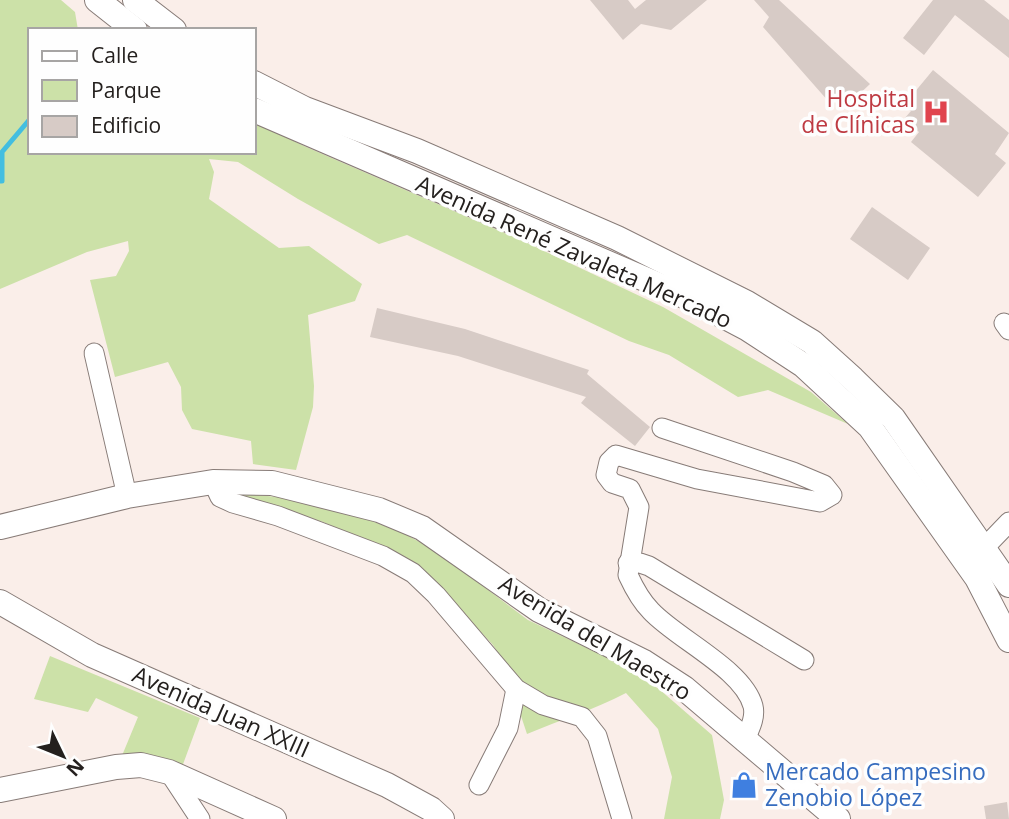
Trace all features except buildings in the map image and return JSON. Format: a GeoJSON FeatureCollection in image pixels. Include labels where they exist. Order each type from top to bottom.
{"type":"FeatureCollection","features":[{"type":"Feature","properties":{"kind":"main road"},"geometry":{"type":"LineString","coordinates":[[97,0],[132,28]]}},
{"type":"Feature","properties":{"kind":"main road"},"geometry":{"type":"LineString","coordinates":[[135,0],[171,28]]}},
{"type":"Feature","properties":{"kind":"main road","name":"Avenida René Zavaleta Mercado"},"geometry":{"type":"LineString","coordinates":[[256,84],[305,109],[417,151],[617,238],[747,303],[812,342],[893,418],[1009,585]]}},
{"type":"Feature","properties":{"kind":"main road","name":"Avenida René Zavaleta Mercado"},"geometry":{"type":"LineString","coordinates":[[256,111],[691,299],[748,328],[803,365],[858,414],[885,445],[977,578],[1009,640]]}},
{"type":"Feature","properties":{"kind":"main road","name":"Avenida del Maestro"},"geometry":{"type":"LineString","coordinates":[[0,527],[127,496],[213,482],[272,483],[379,510],[422,528],[539,610],[644,662],[684,688],[744,742],[838,819]]}},
{"type":"Feature","properties":{"kind":"main road","name":"Avenida Juan XXIII"},"geometry":{"type":"LineString","coordinates":[[0,602],[92,655],[387,785],[431,809],[442,819]]}},
{"type":"Feature","properties":{"kind":"main road"},"geometry":{"type":"LineString","coordinates":[[0,790],[116,767],[141,765],[169,772],[274,819]]}},
{"type":"Feature","properties":{"kind":"street"},"geometry":{"type":"LineString","coordinates":[[94,353],[127,496]]}},
{"type":"Feature","properties":{"kind":"street"},"geometry":{"type":"LineString","coordinates":[[662,428],[793,472],[824,485],[832,495],[820,502],[697,479],[617,455],[609,462],[606,475],[612,483],[630,489],[639,507],[628,575],[649,610],[675,633],[721,666],[749,696],[754,716],[744,742]]}},
{"type":"Feature","properties":{"kind":"street"},"geometry":{"type":"LineString","coordinates":[[213,482],[220,497],[233,503],[278,516],[383,556],[413,573],[444,604],[516,689],[543,705],[582,717],[597,736],[622,819]]}},
{"type":"Feature","properties":{"kind":"street"},"geometry":{"type":"LineString","coordinates":[[984,548],[1009,522]]}},
{"type":"Feature","properties":{"kind":"street"},"geometry":{"type":"LineString","coordinates":[[628,563],[640,563],[662,573],[804,660]]}},
{"type":"Feature","properties":{"kind":"street"},"geometry":{"type":"LineString","coordinates":[[479,785],[508,728],[516,689]]}},
{"type":"Feature","properties":{"kind":"street"},"geometry":{"type":"LineString","coordinates":[[169,772],[200,819]]}},
{"type":"Feature","properties":{"kind":"green space"},"geometry":{"type":"Polygon","coordinates":[[[0,0],[61,0],[75,12],[78,28],[28,28],[28,154],[256,154],[256,122],[304,146],[523,241],[663,307],[811,392],[848,424],[768,390],[738,397],[669,355],[629,341],[407,235],[379,244],[238,162],[209,159],[214,172],[209,199],[279,248],[309,246],[362,284],[355,301],[308,315],[314,386],[313,407],[296,470],[253,464],[251,441],[192,429],[182,410],[181,387],[168,362],[115,377],[90,280],[116,276],[129,251],[128,241],[87,252],[0,289],[0,0]]]}},
{"type":"Feature","properties":{"kind":"green space"},"geometry":{"type":"Polygon","coordinates":[[[233,493],[278,497],[347,511],[405,534],[438,552],[528,620],[606,657],[659,689],[712,735],[724,800],[720,819],[664,819],[672,777],[658,729],[626,693],[527,734],[519,710],[516,682],[493,645],[437,585],[390,550],[323,522],[233,493]]]}},
{"type":"Feature","properties":{"kind":"green space"},"geometry":{"type":"Polygon","coordinates":[[[50,656],[200,718],[182,767],[121,758],[138,717],[96,698],[88,712],[34,699],[50,656]]]}},
{"type":"Feature","properties":{"kind":"waterway"},"geometry":{"type":"LineString","coordinates":[[0,181],[2,152],[28,121]]}},
{"type":"Feature","properties":{"kind":"place","name":"Hospital de Clínicas"},"geometry":{"type":"Point","coordinates":[936,112]}},
{"type":"Feature","properties":{"kind":"place","name":"Mercado Campesino Zenobio López"},"geometry":{"type":"Point","coordinates":[744,785]}}]}
